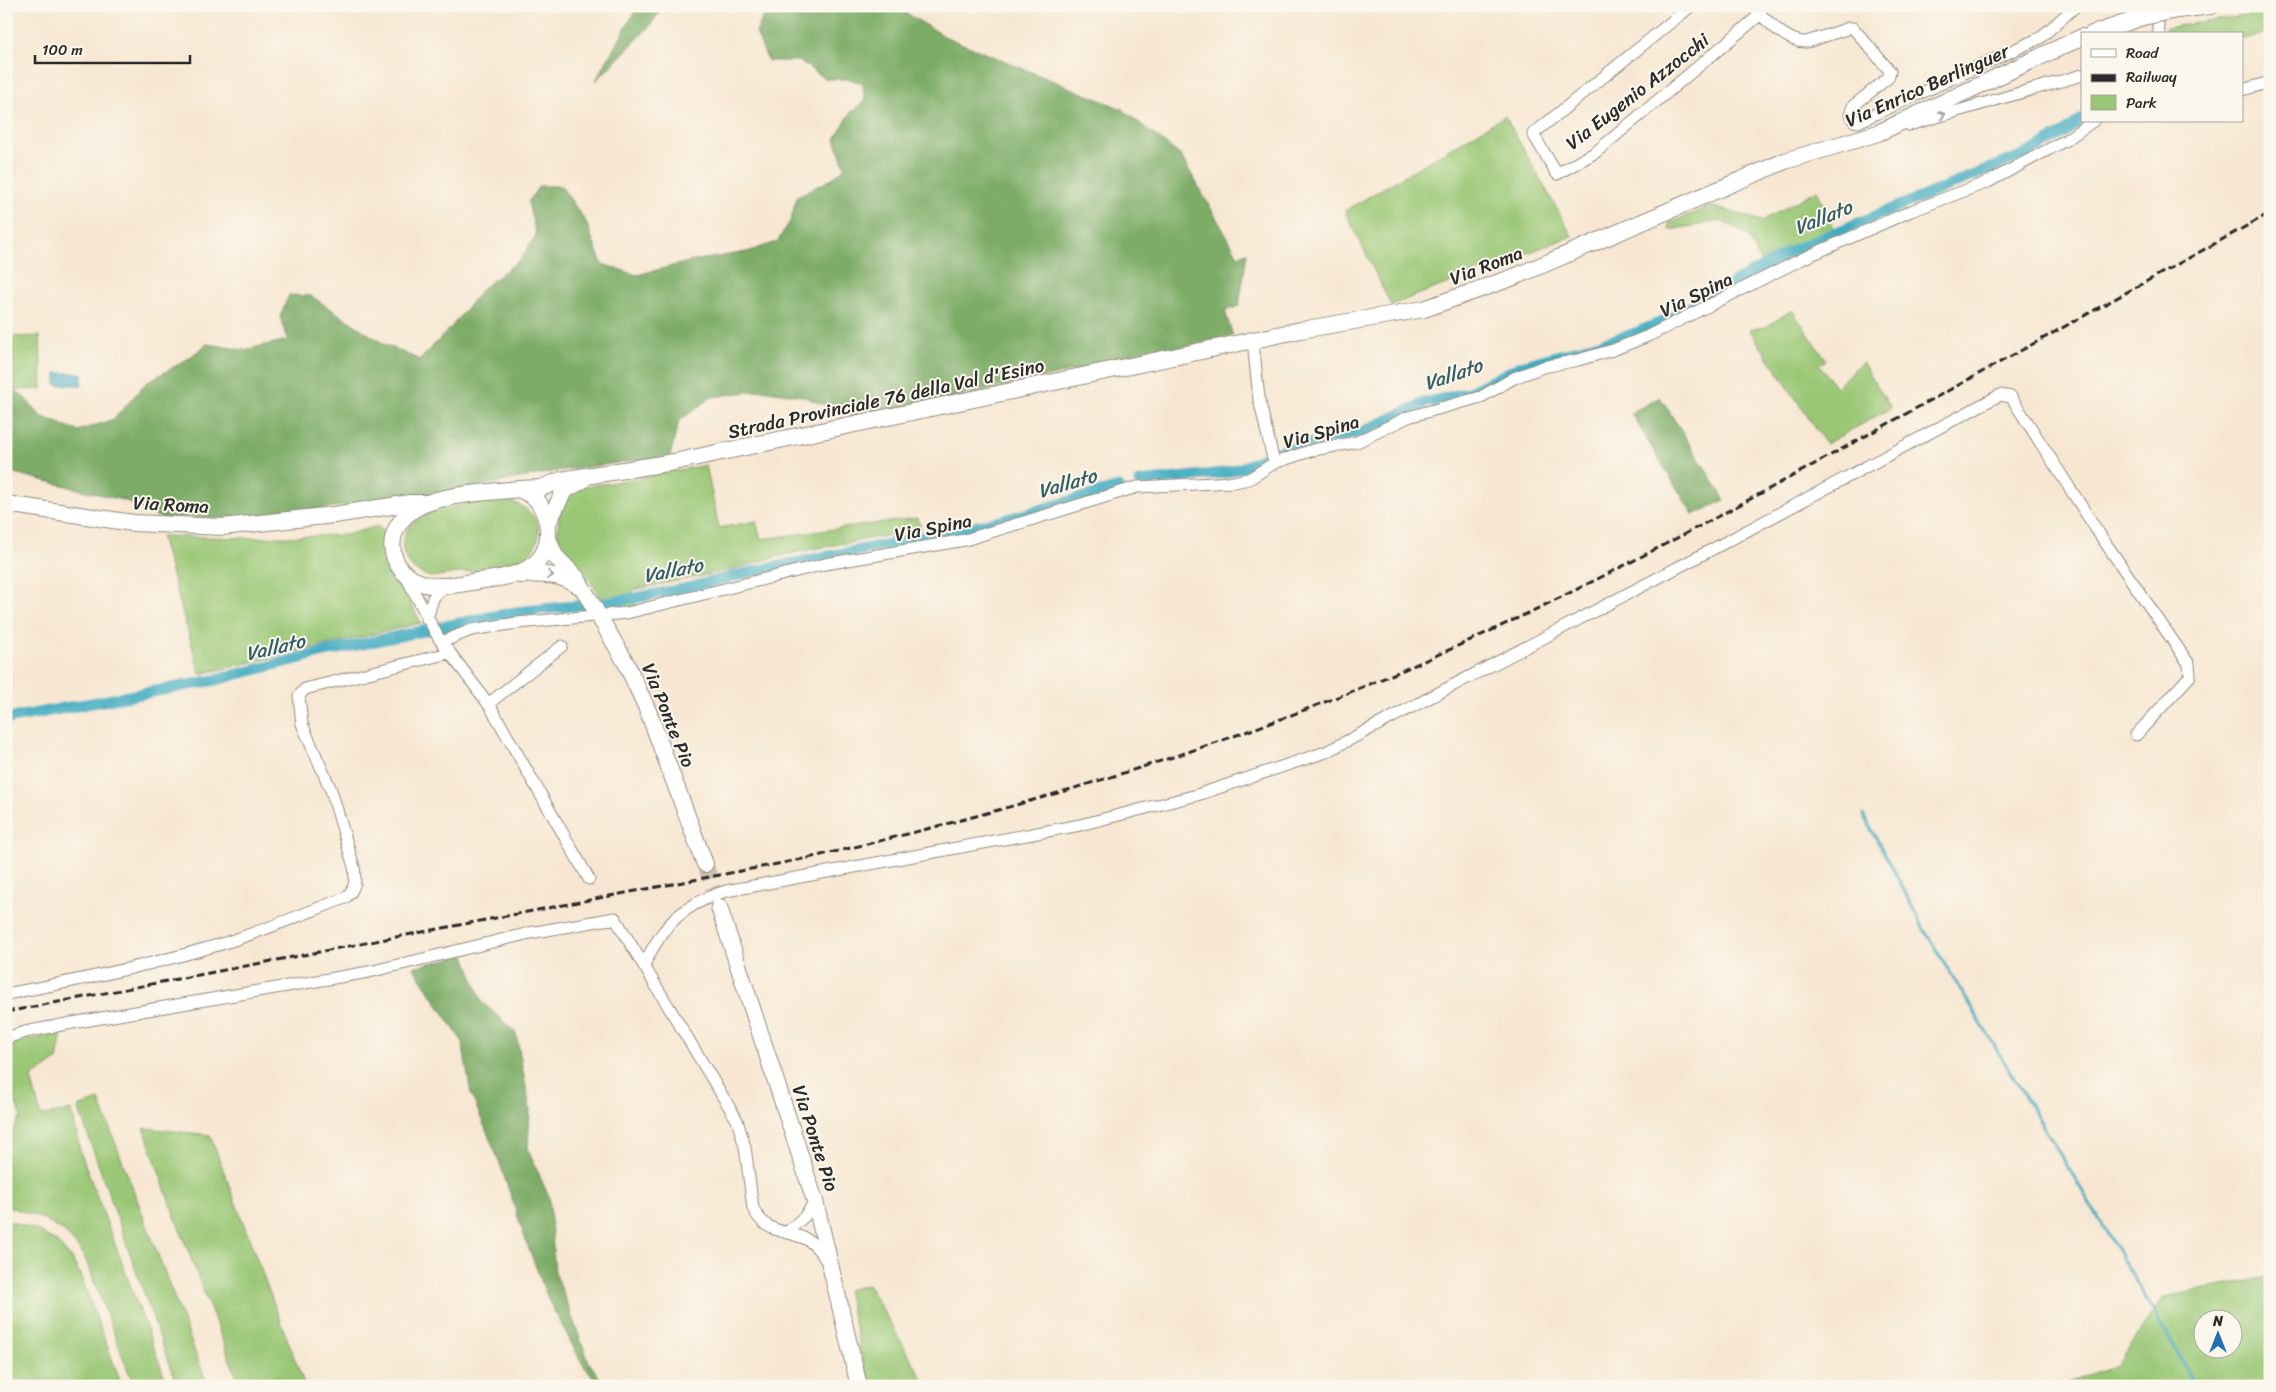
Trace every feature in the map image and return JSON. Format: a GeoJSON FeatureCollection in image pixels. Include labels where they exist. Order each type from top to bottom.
{"type":"FeatureCollection","features":[{"type":"Feature","properties":{"kind":"main road"},"geometry":{"type":"LineString","coordinates":[[2098,32],[2143,17],[2211,6]]}},
{"type":"Feature","properties":{"kind":"main road","name":"Via Enrico Berlinguer"},"geometry":{"type":"LineString","coordinates":[[1785,161],[1878,133],[2081,37]]}},
{"type":"Feature","properties":{"kind":"main road","name":"Via Roma"},"geometry":{"type":"LineString","coordinates":[[1186,355],[1424,309],[1514,277],[1785,161]]}},
{"type":"Feature","properties":{"kind":"main road","name":"Strada Provinciale 76 della Val d'Esino"},"geometry":{"type":"LineString","coordinates":[[334,515],[410,503],[426,503],[520,489],[541,488],[561,480],[674,462],[1186,355]]}},
{"type":"Feature","properties":{"kind":"main road","name":"Strada Provinciale 76 della Val d'Esino"},"geometry":{"type":"LineString","coordinates":[[548,523],[564,492],[593,475]]}},
{"type":"Feature","properties":{"kind":"main road"},"geometry":{"type":"LineString","coordinates":[[514,576],[541,558],[549,541],[548,523],[536,498],[520,489]]}},
{"type":"Feature","properties":{"kind":"main road","name":"Strada Provinciale 76 della Val d'Esino"},"geometry":{"type":"LineString","coordinates":[[395,531],[403,518],[426,503]]}},
{"type":"Feature","properties":{"kind":"main road","name":"Via Roma"},"geometry":{"type":"LineString","coordinates":[[6,504],[133,523],[222,527],[334,515]]}},
{"type":"Feature","properties":{"kind":"main road"},"geometry":{"type":"LineString","coordinates":[[334,515],[372,516],[388,522],[395,531],[393,549],[395,559],[405,575],[427,586],[444,586],[514,576],[554,575],[568,578],[585,592]]}},
{"type":"Feature","properties":{"kind":"main road","name":"Via Ponte Pio"},"geometry":{"type":"LineString","coordinates":[[549,541],[555,556],[569,568],[599,614],[648,711],[705,864]]}},
{"type":"Feature","properties":{"kind":"main road","name":"Via Ponte Pio"},"geometry":{"type":"LineString","coordinates":[[719,907],[815,1200],[859,1386]]}},
{"type":"Feature","properties":{"kind":"street","name":"Via Eugenio Azzocchi"},"geometry":{"type":"LineString","coordinates":[[1691,6],[1533,134],[1557,174],[1596,152],[1757,10]]}},
{"type":"Feature","properties":{"kind":"street"},"geometry":{"type":"LineString","coordinates":[[1757,10],[1790,38],[1801,43],[1843,29],[1853,28],[1889,68],[1890,75],[1853,106],[1850,115],[1854,121],[1862,121],[2040,38],[2076,6]]}},
{"type":"Feature","properties":{"kind":"street"},"geometry":{"type":"LineString","coordinates":[[2156,6],[2159,32]]}},
{"type":"Feature","properties":{"kind":"street"},"geometry":{"type":"LineString","coordinates":[[1878,133],[2081,76]]}},
{"type":"Feature","properties":{"kind":"street"},"geometry":{"type":"LineString","coordinates":[[2244,89],[2270,82]]}},
{"type":"Feature","properties":{"kind":"street","name":"Via Spina"},"geometry":{"type":"LineString","coordinates":[[440,640],[471,630],[517,623],[599,614],[628,613],[825,564],[965,540],[1137,488],[1234,482],[1249,479],[1273,458],[1357,442],[1408,417],[1481,397],[1514,378],[1543,366],[1578,360],[1613,350],[1648,336],[1804,258],[1911,212],[1988,182],[2066,140],[2091,122]]}},
{"type":"Feature","properties":{"kind":"street"},"geometry":{"type":"LineString","coordinates":[[1253,341],[1260,399],[1273,458]]}},
{"type":"Feature","properties":{"kind":"street"},"geometry":{"type":"LineString","coordinates":[[644,965],[656,939],[680,913],[706,897],[726,891],[1080,825],[1197,795],[1326,752],[2000,395],[2011,397],[2100,534],[2188,664],[2190,676],[2136,735]]}},
{"type":"Feature","properties":{"kind":"street"},"geometry":{"type":"LineString","coordinates":[[405,575],[440,640],[488,704],[589,879]]}},
{"type":"Feature","properties":{"kind":"street"},"geometry":{"type":"LineString","coordinates":[[429,620],[433,598],[444,586]]}},
{"type":"Feature","properties":{"kind":"street"},"geometry":{"type":"LineString","coordinates":[[488,704],[562,646]]}},
{"type":"Feature","properties":{"kind":"street"},"geometry":{"type":"LineString","coordinates":[[6,994],[82,980],[166,960],[233,940],[345,898],[351,893],[354,886],[356,878],[354,867],[331,790],[302,724],[299,696],[305,689],[449,653]]}},
{"type":"Feature","properties":{"kind":"street"},"geometry":{"type":"LineString","coordinates":[[6,1038],[25,1032],[72,1023],[369,972],[530,933],[615,918],[737,1120],[743,1138],[753,1208],[757,1216],[763,1225],[806,1239],[817,1248],[831,1269]]}},
{"type":"Feature","properties":{"kind":"street"},"geometry":{"type":"LineString","coordinates":[[784,1232],[805,1216],[815,1200]]}},
{"type":"Feature","properties":{"kind":"street"},"geometry":{"type":"LineString","coordinates":[[784,1232],[802,1224],[822,1227]]}},
{"type":"Feature","properties":{"kind":"street"},"geometry":{"type":"LineString","coordinates":[[806,1239],[814,1236],[822,1227]]}},
{"type":"Feature","properties":{"kind":"green space"},"geometry":{"type":"Polygon","coordinates":[[[638,6],[664,6],[649,27],[595,82],[638,6]]]}},
{"type":"Feature","properties":{"kind":"green space"},"geometry":{"type":"Polygon","coordinates":[[[762,6],[894,6],[946,37],[1122,109],[1181,156],[1238,256],[1247,253],[1239,306],[1225,311],[1233,336],[858,418],[802,396],[761,390],[712,397],[679,421],[670,456],[557,471],[428,496],[239,518],[160,518],[126,501],[6,471],[6,389],[20,393],[41,416],[78,431],[114,419],[146,383],[189,358],[207,344],[244,350],[287,340],[280,316],[289,295],[311,296],[384,344],[420,360],[453,325],[483,288],[521,259],[536,235],[528,202],[539,186],[561,186],[586,222],[602,264],[637,275],[692,261],[747,252],[777,242],[791,220],[797,196],[830,180],[845,168],[835,139],[851,112],[865,102],[863,84],[850,79],[826,79],[799,61],[768,61],[756,33],[766,10],[762,6]]]}},
{"type":"Feature","properties":{"kind":"green space"},"geometry":{"type":"Polygon","coordinates":[[[2270,12],[2270,33],[2244,39],[2244,32],[2166,32],[2165,28],[2270,12]]]}},
{"type":"Feature","properties":{"kind":"green space"},"geometry":{"type":"Polygon","coordinates":[[[1505,116],[1572,236],[1391,305],[1345,211],[1505,116]]]}},
{"type":"Feature","properties":{"kind":"green space"},"geometry":{"type":"Polygon","coordinates":[[[1817,190],[1834,230],[1841,239],[1766,274],[1748,235],[1722,221],[1669,230],[1669,223],[1711,206],[1762,221],[1817,190]]]}},
{"type":"Feature","properties":{"kind":"green space"},"geometry":{"type":"Polygon","coordinates":[[[1792,310],[1826,360],[1819,365],[1836,387],[1862,362],[1891,408],[1826,444],[1749,329],[1766,327],[1792,310]]]}},
{"type":"Feature","properties":{"kind":"green space"},"geometry":{"type":"Polygon","coordinates":[[[40,336],[42,389],[14,390],[12,337],[40,336]]]}},
{"type":"Feature","properties":{"kind":"green space"},"geometry":{"type":"Polygon","coordinates":[[[1660,397],[1725,500],[1693,515],[1631,413],[1660,397]]]}},
{"type":"Feature","properties":{"kind":"green space"},"geometry":{"type":"Polygon","coordinates":[[[706,465],[719,528],[756,521],[761,539],[918,518],[921,529],[787,554],[730,570],[632,590],[637,608],[609,610],[585,573],[566,557],[557,542],[559,518],[565,498],[580,487],[706,465]]]}},
{"type":"Feature","properties":{"kind":"green space"},"geometry":{"type":"Polygon","coordinates":[[[503,499],[527,510],[534,517],[538,526],[535,545],[529,555],[518,565],[430,577],[420,573],[409,564],[404,555],[404,535],[412,524],[440,510],[503,499]]]}},
{"type":"Feature","properties":{"kind":"green space"},"geometry":{"type":"Polygon","coordinates":[[[378,526],[385,533],[381,557],[388,574],[402,587],[421,623],[200,674],[161,536],[249,538],[346,535],[378,526]]]}},
{"type":"Feature","properties":{"kind":"green space"},"geometry":{"type":"Polygon","coordinates":[[[465,955],[482,1002],[516,1033],[530,1109],[528,1150],[549,1197],[555,1272],[589,1362],[605,1386],[599,1386],[582,1363],[549,1301],[527,1244],[499,1161],[471,1094],[462,1041],[413,967],[465,955]]]}},
{"type":"Feature","properties":{"kind":"green space"},"geometry":{"type":"Polygon","coordinates":[[[62,1033],[57,1060],[31,1078],[41,1116],[72,1110],[80,1151],[168,1386],[134,1386],[84,1255],[65,1232],[39,1217],[6,1206],[6,1141],[21,1117],[14,1097],[6,1090],[6,1048],[14,1043],[62,1033]]]}},
{"type":"Feature","properties":{"kind":"green space"},"geometry":{"type":"Polygon","coordinates":[[[99,1100],[208,1386],[177,1386],[78,1107],[99,1100]]]}},
{"type":"Feature","properties":{"kind":"green space"},"geometry":{"type":"Polygon","coordinates":[[[144,1128],[210,1135],[305,1386],[240,1386],[169,1201],[144,1128]]]}},
{"type":"Feature","properties":{"kind":"green space"},"geometry":{"type":"Polygon","coordinates":[[[6,1222],[12,1222],[36,1230],[57,1242],[72,1259],[82,1279],[122,1386],[6,1386],[6,1222]]]}},
{"type":"Feature","properties":{"kind":"green space"},"geometry":{"type":"Polygon","coordinates":[[[2270,1277],[2270,1386],[2057,1386],[2117,1365],[2164,1297],[2270,1277]]]}},
{"type":"Feature","properties":{"kind":"green space"},"geometry":{"type":"Polygon","coordinates":[[[868,1285],[927,1386],[868,1386],[847,1290],[868,1285]]]}},
{"type":"Feature","properties":{"kind":"water"},"geometry":{"type":"Polygon","coordinates":[[[56,373],[82,373],[82,385],[56,385],[56,373]]]}},
{"type":"Feature","properties":{"kind":"waterway","name":"Vallato"},"geometry":{"type":"LineString","coordinates":[[1140,482],[1223,473],[1241,468],[1285,449],[1362,432],[1424,403],[1470,392],[1521,366],[1630,335],[1664,321],[1793,250],[2030,152],[2062,134],[2081,120]]}},
{"type":"Feature","properties":{"kind":"waterway","name":"Vallato"},"geometry":{"type":"LineString","coordinates":[[6,719],[215,680],[324,652],[516,612],[612,602],[683,589],[750,572],[994,523],[1119,487]]}},
{"type":"Feature","properties":{"kind":"waterway"},"geometry":{"type":"LineString","coordinates":[[1863,815],[1922,926],[2092,1207],[2178,1353],[2194,1386]]}},
{"type":"Feature","properties":{"kind":"tunnel"},"geometry":{"type":"LineString","coordinates":[[705,864],[719,907]]}},
{"type":"Feature","properties":{"kind":"railway"},"geometry":{"type":"LineString","coordinates":[[6,1012],[808,858],[1016,805],[1221,741],[1420,663],[1485,634],[1611,572],[1798,473],[2270,213]]}}]}
